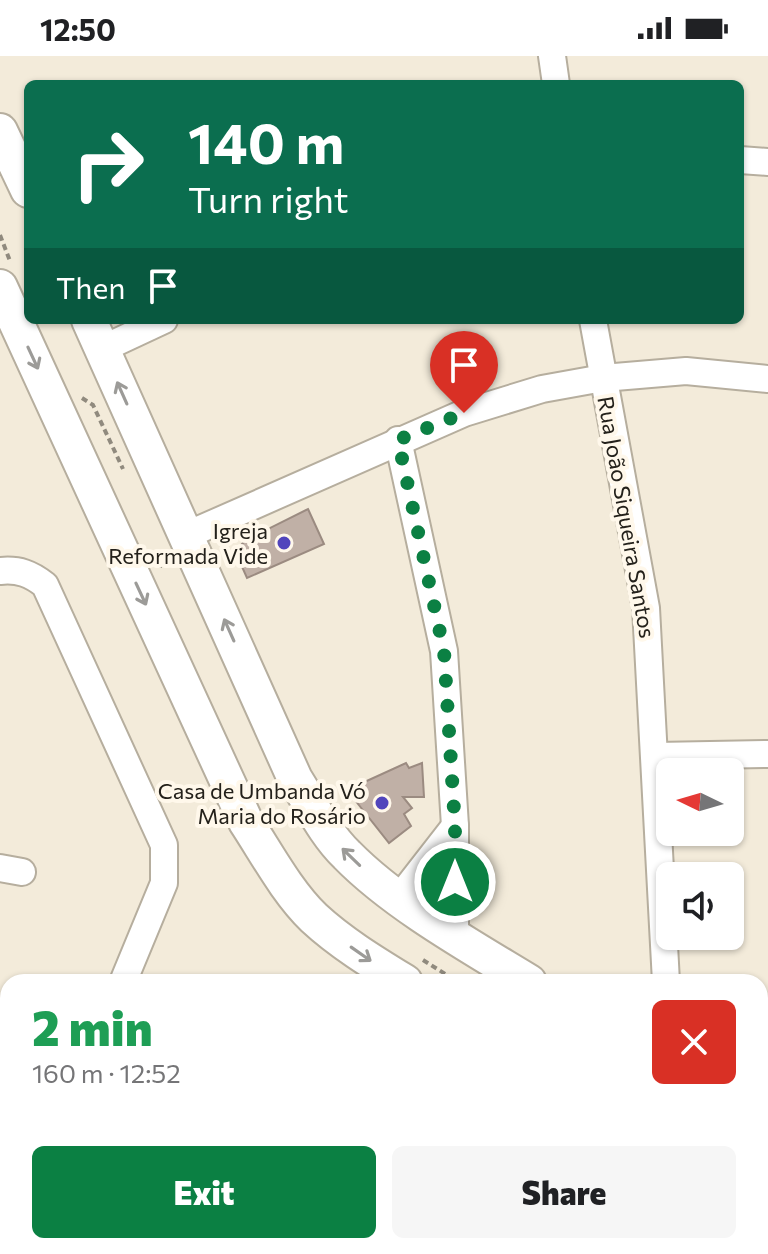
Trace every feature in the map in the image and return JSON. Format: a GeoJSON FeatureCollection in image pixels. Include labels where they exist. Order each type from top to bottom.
{"type":"FeatureCollection","features":[{"type":"Feature","properties":{"kind":"main road"},"geometry":{"type":"LineString","coordinates":[[0,131],[24,182]]}},
{"type":"Feature","properties":{"kind":"main road"},"geometry":{"type":"LineString","coordinates":[[0,287],[246,822],[313,917],[360,954],[392,974]]}},
{"type":"Feature","properties":{"kind":"main road"},"geometry":{"type":"LineString","coordinates":[[96,335],[295,779],[322,823],[346,855],[399,898],[516,974]]}},
{"type":"Feature","properties":{"kind":"street"},"geometry":{"type":"LineString","coordinates":[[552,56],[555,80]]}},
{"type":"Feature","properties":{"kind":"street"},"geometry":{"type":"LineString","coordinates":[[744,160],[768,162]]}},
{"type":"Feature","properties":{"kind":"street"},"geometry":{"type":"LineString","coordinates":[[96,335],[146,324]]}},
{"type":"Feature","properties":{"kind":"street","name":"Rua João Siqueira Santos"},"geometry":{"type":"LineString","coordinates":[[594,324],[646,608],[665,974]]}},
{"type":"Feature","properties":{"kind":"street"},"geometry":{"type":"LineString","coordinates":[[187,535],[398,440],[464,413],[542,389],[603,378],[686,371],[768,379]]}},
{"type":"Feature","properties":{"kind":"street"},"geometry":{"type":"LineString","coordinates":[[398,440],[444,651],[455,826],[455,937]]}},
{"type":"Feature","properties":{"kind":"street"},"geometry":{"type":"LineString","coordinates":[[0,571],[30,574],[45,585],[164,845],[164,883],[126,974]]}},
{"type":"Feature","properties":{"kind":"street"},"geometry":{"type":"LineString","coordinates":[[656,756],[768,754]]}},
{"type":"Feature","properties":{"kind":"street"},"geometry":{"type":"LineString","coordinates":[[399,898],[455,826]]}},
{"type":"Feature","properties":{"kind":"street","name":"Rua João Siqueira Santos"},"geometry":{"type":"LineString","coordinates":[[654,974],[664,955]]}},
{"type":"Feature","properties":{"kind":"path"},"geometry":{"type":"LineString","coordinates":[[60,419],[122,392]]}},
{"type":"Feature","properties":{"kind":"building","name":"Igreja Reformada Vide"},"geometry":{"type":"Polygon","coordinates":[[[308,509],[324,544],[247,578],[235,551],[246,540],[308,509]]]}},
{"type":"Feature","properties":{"kind":"building","name":"Casa de Umbanda Vó Maria do Rosário"},"geometry":{"type":"Polygon","coordinates":[[[406,763],[409,768],[422,763],[424,797],[403,797],[412,808],[404,814],[411,826],[389,843],[347,790],[406,763]]]}},
{"type":"Feature","properties":{"kind":"place","name":"Igreja Reformada Vide"},"geometry":{"type":"Point","coordinates":[284,543]}},
{"type":"Feature","properties":{"kind":"place","name":"Casa de Umbanda Vó Maria do Rosário"},"geometry":{"type":"Point","coordinates":[382,803]}},
{"type":"Feature","properties":{"kind":"route"},"geometry":{"type":"LineString","coordinates":[[455,882],[455,826],[444,651],[398,440],[464,413]]}}]}
